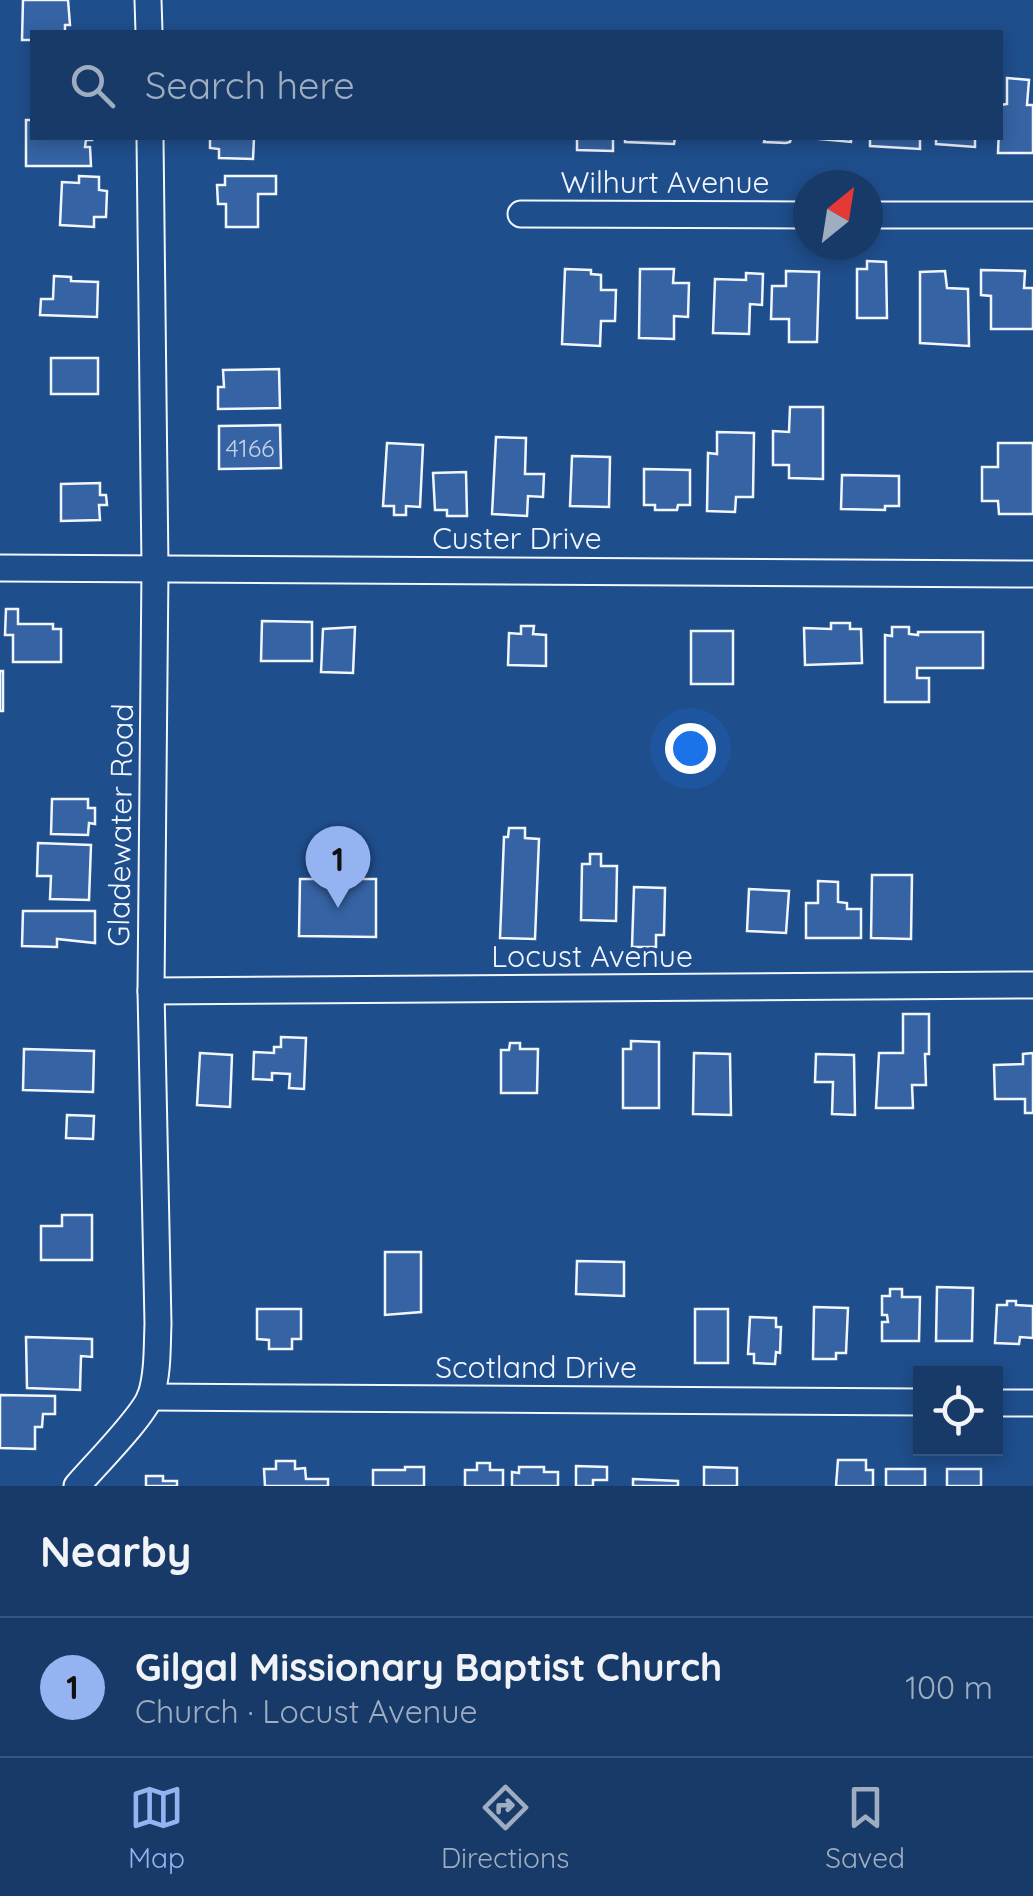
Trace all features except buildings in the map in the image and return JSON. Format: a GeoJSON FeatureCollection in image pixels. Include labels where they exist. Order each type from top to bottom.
{"type":"FeatureCollection","features":[{"type":"Feature","properties":{"kind":"street"},"geometry":{"type":"LineString","coordinates":[[148,0],[149,30]]}},
{"type":"Feature","properties":{"kind":"street","name":"Gladewater Road"},"geometry":{"type":"LineString","coordinates":[[77,1486],[150,1397],[158,1324],[152,992],[155,568],[150,140]]}},
{"type":"Feature","properties":{"kind":"street","name":"Wilhurt Avenue"},"geometry":{"type":"LineString","coordinates":[[521,214],[793,214]]}},
{"type":"Feature","properties":{"kind":"street"},"geometry":{"type":"LineString","coordinates":[[883,215],[1033,215]]}},
{"type":"Feature","properties":{"kind":"street","name":"Custer Drive"},"geometry":{"type":"LineString","coordinates":[[0,568],[1033,574]]}},
{"type":"Feature","properties":{"kind":"street","name":"Locust Avenue"},"geometry":{"type":"LineString","coordinates":[[152,992],[1033,985]]}},
{"type":"Feature","properties":{"kind":"street","name":"Scotland Drive"},"geometry":{"type":"LineString","coordinates":[[150,1397],[913,1402]]}},
{"type":"Feature","properties":{"kind":"street"},"geometry":{"type":"LineString","coordinates":[[1003,1403],[1033,1403]]}},
{"type":"Feature","properties":{"kind":"place","name":"Gilgal Missionary Baptist Church"},"geometry":{"type":"Point","coordinates":[338,908]}}]}
